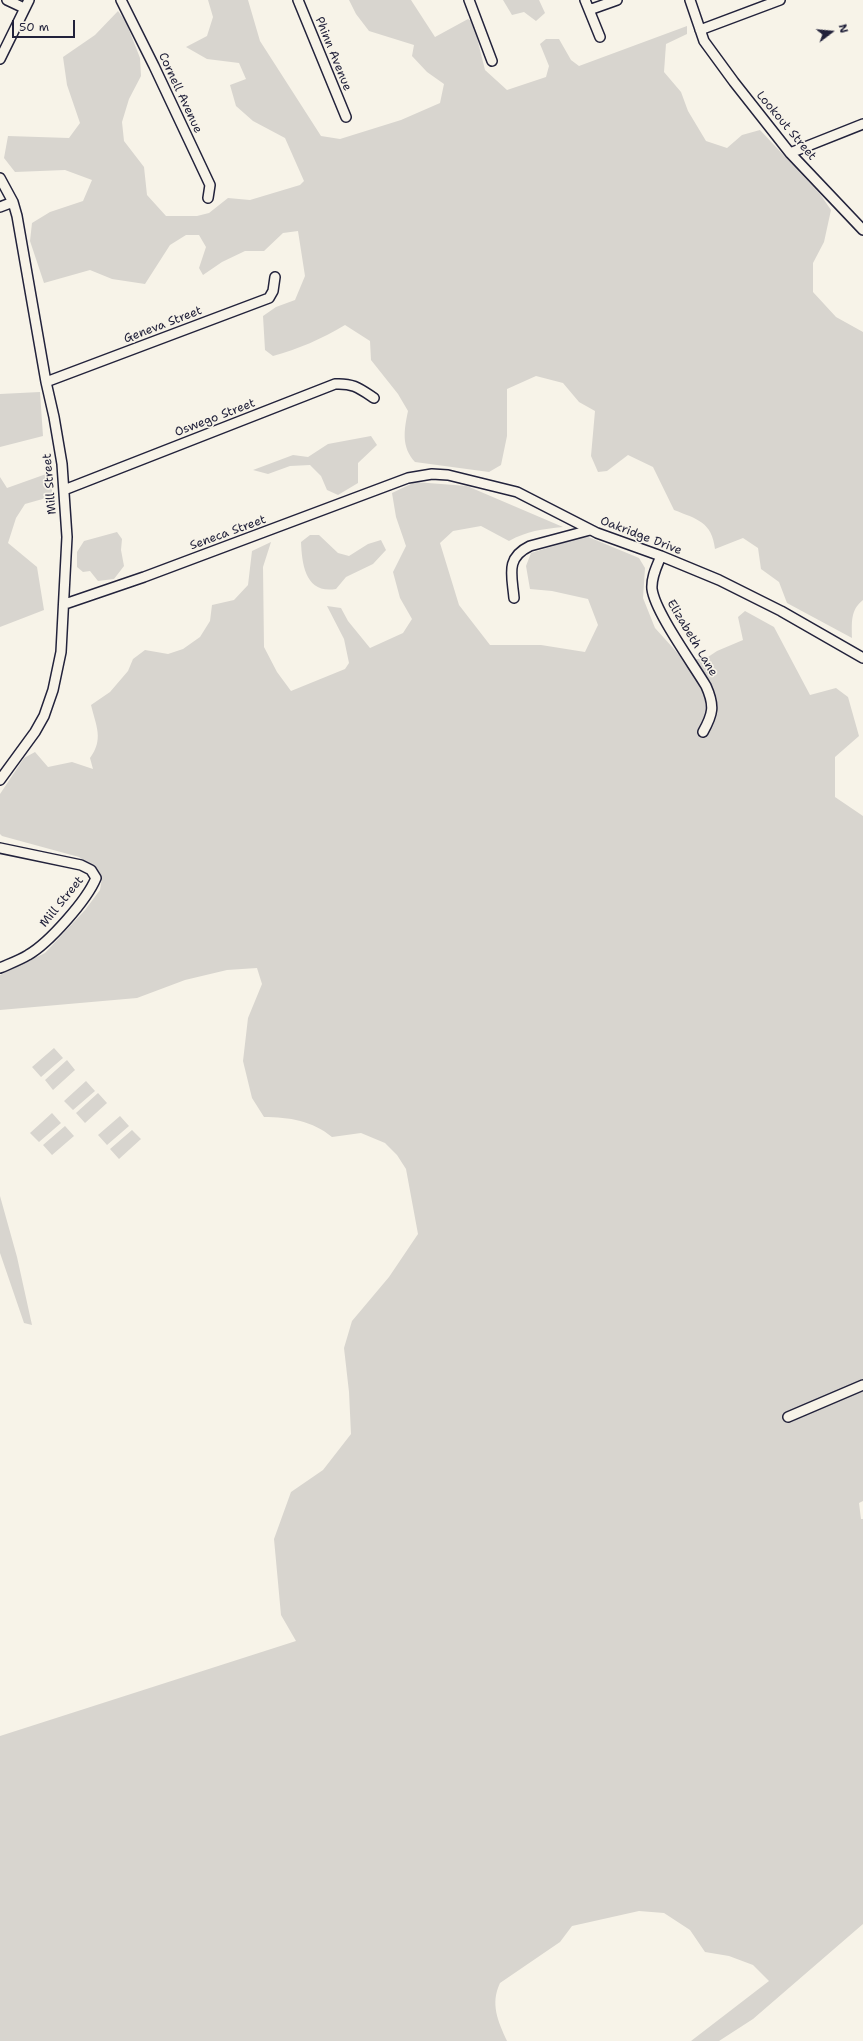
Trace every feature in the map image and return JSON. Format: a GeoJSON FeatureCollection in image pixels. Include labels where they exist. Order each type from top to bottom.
{"type":"FeatureCollection","features":[{"type":"Feature","properties":{"kind":"street"},"geometry":{"type":"LineString","coordinates":[[0,59],[26,4],[7,0]]}},
{"type":"Feature","properties":{"kind":"street","name":"Cornell Avenue"},"geometry":{"type":"LineString","coordinates":[[121,0],[210,185],[208,198]]}},
{"type":"Feature","properties":{"kind":"street","name":"Phinn Avenue"},"geometry":{"type":"LineString","coordinates":[[298,0],[346,117]]}},
{"type":"Feature","properties":{"kind":"street"},"geometry":{"type":"LineString","coordinates":[[469,0],[492,61]]}},
{"type":"Feature","properties":{"kind":"street"},"geometry":{"type":"LineString","coordinates":[[585,0],[600,37]]}},
{"type":"Feature","properties":{"kind":"street"},"geometry":{"type":"LineString","coordinates":[[589,10],[617,0]]}},
{"type":"Feature","properties":{"kind":"street","name":"Lookout Street"},"geometry":{"type":"LineString","coordinates":[[690,0],[704,41],[734,82],[790,153],[863,230]]}},
{"type":"Feature","properties":{"kind":"street"},"geometry":{"type":"LineString","coordinates":[[700,30],[780,0]]}},
{"type":"Feature","properties":{"kind":"street"},"geometry":{"type":"LineString","coordinates":[[790,153],[863,124]]}},
{"type":"Feature","properties":{"kind":"street","name":"Mill Street"},"geometry":{"type":"LineString","coordinates":[[0,178],[13,202],[17,216],[62,464],[67,537],[61,652],[54,690],[35,732],[0,780]]}},
{"type":"Feature","properties":{"kind":"street"},"geometry":{"type":"LineString","coordinates":[[0,207],[13,202]]}},
{"type":"Feature","properties":{"kind":"street","name":"Geneva Street"},"geometry":{"type":"LineString","coordinates":[[46,382],[269,298],[273,291],[275,277]]}},
{"type":"Feature","properties":{"kind":"street","name":"Oswego Street"},"geometry":{"type":"LineString","coordinates":[[64,490],[335,384],[348,383],[359,387],[374,398]]}},
{"type":"Feature","properties":{"kind":"street","name":"Oakridge Drive"},"geometry":{"type":"LineString","coordinates":[[399,481],[420,475],[448,475],[517,492],[590,530],[661,556],[719,580],[774,608],[863,658]]}},
{"type":"Feature","properties":{"kind":"street","name":"Seneca Street"},"geometry":{"type":"LineString","coordinates":[[64,604],[144,578],[399,481]]}},
{"type":"Feature","properties":{"kind":"street"},"geometry":{"type":"LineString","coordinates":[[514,598],[511,570],[513,559],[522,550],[530,546],[590,530]]}},
{"type":"Feature","properties":{"kind":"street","name":"Elizabeth Lane"},"geometry":{"type":"LineString","coordinates":[[661,556],[655,570],[652,588],[662,613],[706,686],[712,699],[711,718],[703,732]]}},
{"type":"Feature","properties":{"kind":"street","name":"Mill Street"},"geometry":{"type":"LineString","coordinates":[[0,848],[81,865],[91,870],[96,878],[93,885],[73,912],[50,937],[29,955],[0,968]]}},
{"type":"Feature","properties":{"kind":"street"},"geometry":{"type":"LineString","coordinates":[[788,1417],[863,1385]]}},
{"type":"Feature","properties":{"kind":"shaded area"},"geometry":{"type":"Polygon","coordinates":[[[208,0],[248,0],[260,41],[321,136],[340,139],[401,120],[440,103],[444,84],[427,72],[412,56],[414,45],[369,31],[356,14],[349,0],[411,0],[435,37],[468,19],[473,22],[485,70],[507,90],[546,77],[549,66],[540,44],[546,39],[559,39],[571,60],[579,66],[687,26],[687,34],[666,44],[664,72],[681,92],[688,111],[706,141],[727,148],[742,135],[760,130],[820,194],[831,210],[824,242],[813,263],[813,292],[836,317],[863,332],[863,600],[854,612],[852,622],[852,638],[787,603],[779,582],[761,569],[758,548],[743,538],[715,549],[711,533],[707,527],[696,519],[674,510],[653,467],[628,455],[607,471],[598,472],[591,456],[595,411],[579,402],[563,383],[536,376],[507,389],[507,436],[501,465],[489,472],[415,462],[407,450],[405,438],[405,425],[408,411],[398,394],[371,360],[370,341],[345,325],[301,347],[273,356],[265,350],[263,316],[276,307],[295,300],[305,276],[298,231],[283,233],[264,251],[245,251],[222,262],[203,275],[199,268],[206,247],[199,235],[186,235],[170,245],[145,284],[112,279],[90,270],[44,283],[30,241],[32,223],[50,212],[83,201],[92,180],[65,170],[15,172],[4,158],[8,136],[69,138],[80,123],[67,85],[63,57],[95,35],[118,11],[126,22],[140,58],[141,76],[129,99],[122,122],[124,141],[144,167],[147,195],[166,216],[197,216],[209,213],[228,198],[250,200],[300,185],[304,181],[285,138],[253,121],[236,106],[230,85],[246,79],[239,63],[207,59],[186,47],[207,36],[213,17],[208,0]]]}},
{"type":"Feature","properties":{"kind":"shaded area"},"geometry":{"type":"Polygon","coordinates":[[[503,0],[539,0],[545,13],[536,21],[524,12],[512,15],[503,0]]]}},
{"type":"Feature","properties":{"kind":"shaded area"},"geometry":{"type":"Polygon","coordinates":[[[40,392],[43,436],[0,447],[0,394],[40,392]]]}},
{"type":"Feature","properties":{"kind":"shaded area"},"geometry":{"type":"Polygon","coordinates":[[[371,436],[377,445],[358,463],[358,483],[338,495],[327,490],[321,476],[310,465],[290,466],[268,474],[253,470],[293,455],[308,457],[328,444],[371,436]]]}},
{"type":"Feature","properties":{"kind":"shaded area"},"geometry":{"type":"Polygon","coordinates":[[[49,473],[53,496],[25,504],[16,518],[8,543],[37,567],[44,610],[0,627],[0,477],[7,488],[49,473]]]}},
{"type":"Feature","properties":{"kind":"shaded area"},"geometry":{"type":"Polygon","coordinates":[[[415,482],[467,486],[563,527],[535,531],[509,541],[481,526],[453,531],[440,543],[459,605],[490,645],[541,645],[585,652],[598,625],[588,599],[552,591],[530,589],[526,566],[531,553],[586,536],[639,558],[645,568],[643,598],[655,628],[683,659],[705,659],[717,651],[743,640],[738,617],[745,611],[774,627],[810,695],[836,688],[848,697],[859,736],[835,757],[835,797],[863,816],[863,1501],[859,1503],[861,1519],[863,1519],[863,1924],[753,2019],[719,2041],[691,2041],[769,1981],[753,1965],[729,1956],[705,1952],[690,1930],[664,1913],[639,1911],[572,1926],[560,1942],[500,1983],[495,2005],[498,2019],[507,2041],[0,2041],[0,1736],[296,1641],[281,1615],[274,1539],[291,1492],[323,1470],[351,1434],[349,1392],[344,1348],[352,1321],[389,1277],[418,1234],[406,1169],[397,1155],[385,1143],[361,1133],[332,1137],[317,1127],[300,1121],[264,1117],[252,1098],[243,1061],[248,1018],[262,984],[257,968],[227,970],[185,980],[137,998],[0,1010],[0,975],[45,953],[85,910],[100,890],[102,878],[94,868],[79,857],[2,836],[0,834],[0,794],[24,758],[35,752],[48,767],[72,762],[93,769],[90,758],[97,745],[98,732],[91,705],[110,692],[128,671],[133,659],[145,650],[168,654],[183,649],[200,637],[210,621],[212,605],[234,600],[248,585],[252,551],[271,542],[263,567],[264,647],[277,672],[291,691],[345,669],[349,663],[344,639],[327,606],[341,608],[348,621],[370,648],[403,633],[412,619],[400,598],[393,572],[406,546],[396,517],[392,493],[415,482]]]}},
{"type":"Feature","properties":{"kind":"shaded area"},"geometry":{"type":"Polygon","coordinates":[[[117,532],[122,539],[121,550],[124,566],[114,579],[98,581],[90,571],[83,572],[77,567],[77,552],[84,541],[117,532]]]}},
{"type":"Feature","properties":{"kind":"shaded area"},"geometry":{"type":"Polygon","coordinates":[[[310,535],[319,535],[338,553],[349,556],[368,544],[381,540],[386,550],[373,564],[346,577],[336,589],[326,589],[318,587],[312,583],[305,569],[301,542],[310,535]]]}},
{"type":"Feature","properties":{"kind":"shaded area"},"geometry":{"type":"Polygon","coordinates":[[[54,1048],[63,1058],[41,1077],[32,1067],[54,1048]]]}},
{"type":"Feature","properties":{"kind":"shaded area"},"geometry":{"type":"Polygon","coordinates":[[[67,1060],[75,1070],[53,1090],[45,1080],[67,1060]]]}},
{"type":"Feature","properties":{"kind":"shaded area"},"geometry":{"type":"Polygon","coordinates":[[[86,1081],[95,1091],[73,1110],[64,1101],[86,1081]]]}},
{"type":"Feature","properties":{"kind":"shaded area"},"geometry":{"type":"Polygon","coordinates":[[[98,1093],[107,1103],[85,1123],[76,1113],[98,1093]]]}},
{"type":"Feature","properties":{"kind":"shaded area"},"geometry":{"type":"Polygon","coordinates":[[[52,1113],[61,1123],[39,1142],[30,1133],[52,1113]]]}},
{"type":"Feature","properties":{"kind":"shaded area"},"geometry":{"type":"Polygon","coordinates":[[[120,1116],[129,1126],[107,1145],[98,1135],[120,1116]]]}},
{"type":"Feature","properties":{"kind":"shaded area"},"geometry":{"type":"Polygon","coordinates":[[[65,1126],[74,1136],[52,1155],[43,1145],[65,1126]]]}},
{"type":"Feature","properties":{"kind":"shaded area"},"geometry":{"type":"Polygon","coordinates":[[[132,1130],[141,1139],[119,1159],[110,1149],[132,1130]]]}},
{"type":"Feature","properties":{"kind":"shaded area"},"geometry":{"type":"Polygon","coordinates":[[[0,1196],[17,1257],[32,1325],[24,1323],[0,1253],[0,1196]]]}}]}
